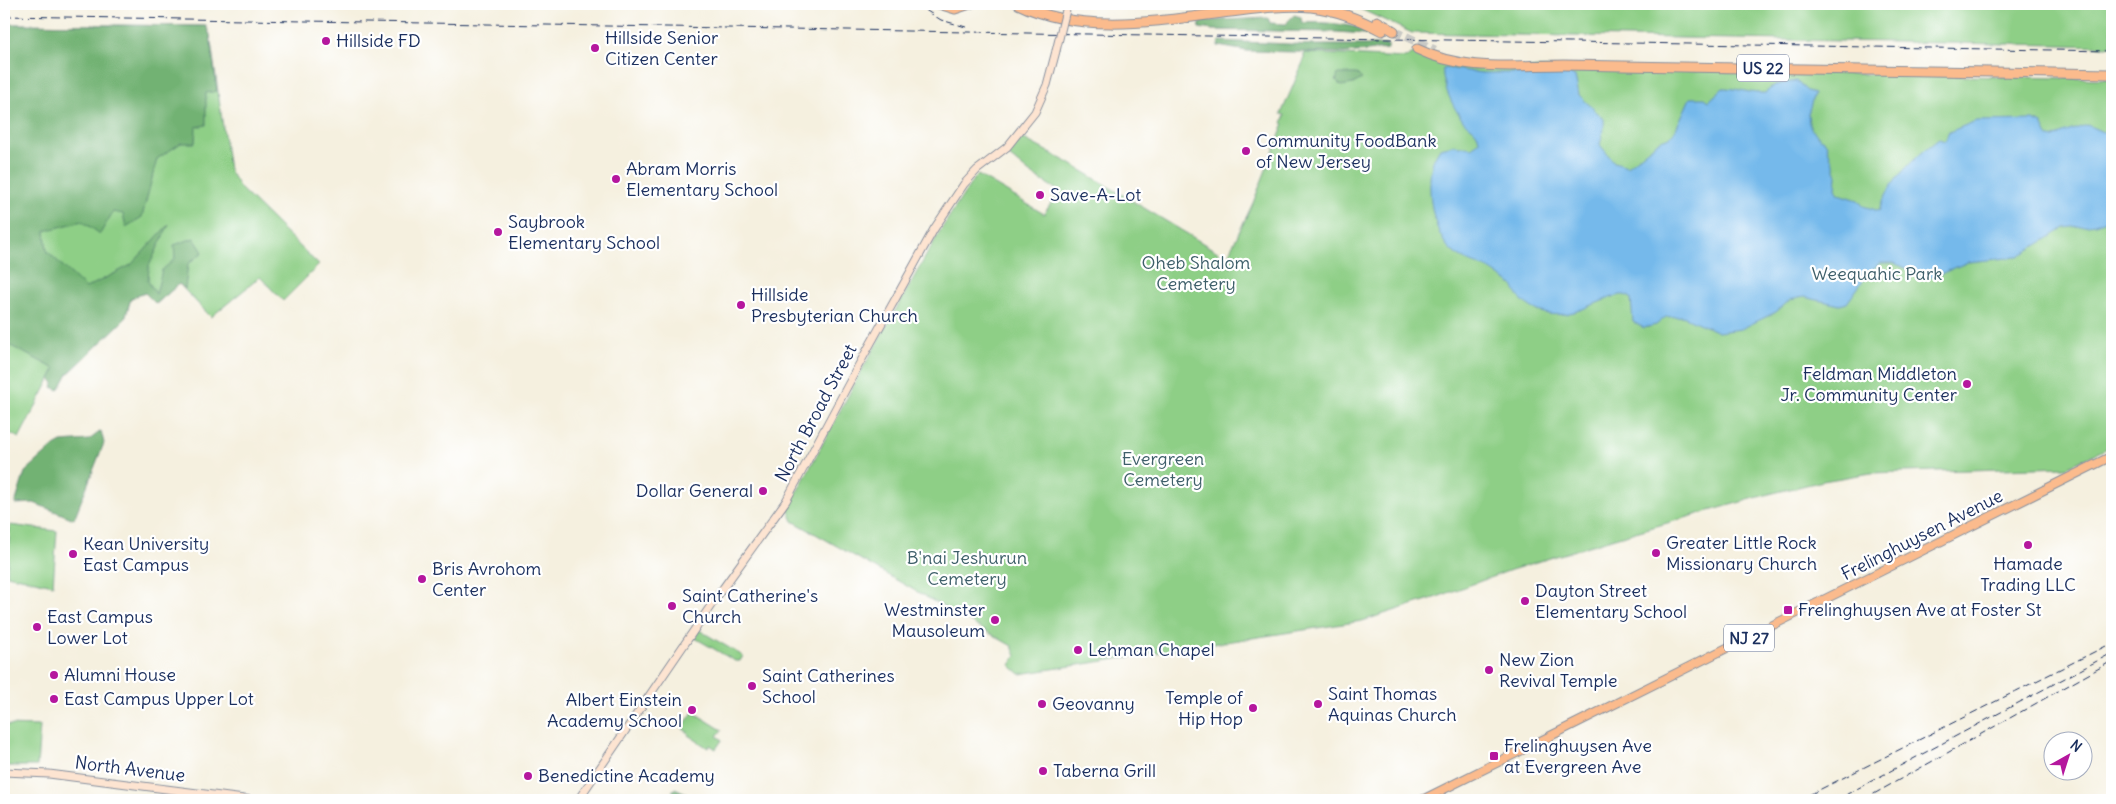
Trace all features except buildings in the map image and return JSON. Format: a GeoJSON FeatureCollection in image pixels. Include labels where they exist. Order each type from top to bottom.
{"type":"FeatureCollection","features":[{"type":"Feature","properties":{"kind":"highway"},"geometry":{"type":"LineString","coordinates":[[939,4],[955,9],[970,4]]}},
{"type":"Feature","properties":{"kind":"highway"},"geometry":{"type":"LineString","coordinates":[[1018,4],[1061,19],[1083,22],[1166,20],[1279,7],[1309,7],[1346,15],[1382,31]]}},
{"type":"Feature","properties":{"kind":"highway"},"geometry":{"type":"LineString","coordinates":[[1030,4],[1065,14],[1116,17],[1147,16],[1249,4]]}},
{"type":"Feature","properties":{"kind":"highway"},"geometry":{"type":"LineString","coordinates":[[1328,4],[1360,13],[1394,31]]}},
{"type":"Feature","properties":{"kind":"highway","name":"US 22"},"geometry":{"type":"LineString","coordinates":[[1417,50],[1451,62],[1488,66],[1574,65],[2112,74]]}},
{"type":"Feature","properties":{"kind":"highway","name":"US 22"},"geometry":{"type":"LineString","coordinates":[[1435,50],[1465,58],[1488,60],[2112,69]]}},
{"type":"Feature","properties":{"kind":"main road","name":"North Broad Street"},"geometry":{"type":"LineString","coordinates":[[578,800],[716,598],[786,501],[937,224],[964,184],[977,170],[1008,146],[1035,112],[1046,90],[1067,7]]}},
{"type":"Feature","properties":{"kind":"main road","name":"Frelinghuysen Avenue"},"geometry":{"type":"LineString","coordinates":[[1422,800],[2111,458]]}},
{"type":"Feature","properties":{"kind":"main road","name":"North Avenue"},"geometry":{"type":"LineString","coordinates":[[4,772],[49,774],[252,800]]}},
{"type":"Feature","properties":{"kind":"green space"},"geometry":{"type":"Polygon","coordinates":[[[1357,4],[2112,4],[2112,46],[1412,33],[1356,7],[1357,4]]]}},
{"type":"Feature","properties":{"kind":"green space"},"geometry":{"type":"Polygon","coordinates":[[[1294,15],[1301,17],[1302,23],[1341,24],[1379,32],[1379,35],[1199,28],[1201,21],[1268,18],[1270,23],[1285,24],[1294,15]]]}},
{"type":"Feature","properties":{"kind":"green space"},"geometry":{"type":"Polygon","coordinates":[[[4,24],[206,26],[210,35],[229,170],[240,188],[319,265],[283,301],[260,277],[211,317],[179,284],[156,304],[145,293],[131,298],[125,319],[55,370],[19,438],[4,430],[4,24]]]}},
{"type":"Feature","properties":{"kind":"green space"},"geometry":{"type":"Polygon","coordinates":[[[4,24],[206,26],[210,35],[217,91],[206,93],[206,125],[196,127],[195,143],[181,143],[157,159],[142,217],[126,227],[123,214],[113,212],[100,234],[82,221],[45,231],[47,251],[86,288],[131,265],[169,224],[149,266],[148,281],[156,294],[162,270],[175,259],[174,245],[194,238],[203,252],[188,264],[185,289],[179,284],[156,304],[145,293],[131,298],[125,319],[67,375],[59,390],[52,387],[54,383],[50,379],[55,369],[11,346],[4,358],[4,24]]]}},
{"type":"Feature","properties":{"kind":"green space"},"geometry":{"type":"Polygon","coordinates":[[[1219,41],[1314,45],[1388,45],[1388,49],[1345,53],[1247,51],[1218,46],[1219,41]]]}},
{"type":"Feature","properties":{"kind":"green space"},"geometry":{"type":"Polygon","coordinates":[[[1415,52],[1454,66],[1469,68],[1561,68],[2112,79],[2112,446],[2067,467],[1871,473],[1823,481],[1769,494],[1618,537],[1511,570],[1437,597],[1362,621],[1020,674],[1010,665],[1016,656],[1012,646],[793,521],[788,509],[859,375],[940,231],[973,180],[978,175],[1044,214],[1059,191],[1031,174],[1008,155],[1022,138],[1069,163],[1226,257],[1231,267],[1230,251],[1253,203],[1284,124],[1282,123],[1285,115],[1281,114],[1304,60],[1304,53],[1405,58],[1415,52]]]}},
{"type":"Feature","properties":{"kind":"green space"},"geometry":{"type":"Polygon","coordinates":[[[1338,74],[1357,74],[1362,79],[1353,84],[1341,86],[1336,81],[1338,74]]]}},
{"type":"Feature","properties":{"kind":"green space"},"geometry":{"type":"Polygon","coordinates":[[[101,431],[104,443],[74,519],[34,503],[15,504],[25,472],[54,446],[61,442],[89,440],[101,431]]]}},
{"type":"Feature","properties":{"kind":"green space"},"geometry":{"type":"Polygon","coordinates":[[[10,525],[57,531],[53,585],[7,575],[10,525]]]}},
{"type":"Feature","properties":{"kind":"green space"},"geometry":{"type":"Polygon","coordinates":[[[699,630],[743,656],[740,661],[735,661],[695,638],[699,630]]]}},
{"type":"Feature","properties":{"kind":"green space"},"geometry":{"type":"Polygon","coordinates":[[[693,712],[722,730],[717,736],[722,740],[716,749],[710,745],[708,748],[688,735],[689,733],[682,728],[693,712]]]}},
{"type":"Feature","properties":{"kind":"green space"},"geometry":{"type":"Polygon","coordinates":[[[4,725],[40,726],[37,766],[4,766],[4,725]]]}},
{"type":"Feature","properties":{"kind":"green space"},"geometry":{"type":"Polygon","coordinates":[[[675,788],[701,800],[689,800],[672,791],[675,788]]]}},
{"type":"Feature","properties":{"kind":"water"},"geometry":{"type":"Polygon","coordinates":[[[1443,69],[1482,73],[1567,73],[1575,76],[1579,95],[1604,119],[1600,145],[1614,162],[1627,166],[1675,131],[1690,98],[1705,98],[1709,101],[1723,88],[1765,93],[1775,85],[1796,81],[1807,91],[1814,93],[1808,114],[1809,123],[1811,129],[1826,143],[1837,175],[1836,189],[1839,194],[1858,200],[1863,206],[1879,211],[1889,190],[1903,171],[1939,139],[1945,141],[1949,132],[1976,121],[2033,120],[2042,124],[2048,136],[2052,139],[2087,125],[2112,136],[2112,218],[2095,224],[2065,228],[2017,257],[1968,262],[1936,276],[1926,277],[1894,263],[1880,263],[1870,271],[1847,303],[1840,305],[1804,297],[1790,300],[1776,312],[1741,329],[1718,332],[1683,316],[1666,317],[1656,325],[1644,328],[1633,322],[1631,298],[1623,295],[1575,312],[1557,315],[1548,314],[1526,304],[1512,285],[1492,271],[1465,260],[1456,254],[1445,244],[1440,234],[1431,199],[1430,175],[1433,161],[1440,148],[1454,145],[1472,148],[1479,141],[1477,134],[1465,123],[1452,103],[1443,75],[1443,69]]]}},
{"type":"Feature","properties":{"kind":"tunnel"},"geometry":{"type":"LineString","coordinates":[[1394,31],[1435,50]]}},
{"type":"Feature","properties":{"kind":"railway"},"geometry":{"type":"LineString","coordinates":[[916,4],[941,20],[966,27]]}},
{"type":"Feature","properties":{"kind":"railway"},"geometry":{"type":"LineString","coordinates":[[4,16],[2112,51]]}},
{"type":"Feature","properties":{"kind":"railway"},"geometry":{"type":"LineString","coordinates":[[1799,800],[2112,643]]}},
{"type":"Feature","properties":{"kind":"railway"},"geometry":{"type":"LineString","coordinates":[[1836,800],[2112,653]]}},
{"type":"Feature","properties":{"kind":"railway"},"geometry":{"type":"LineString","coordinates":[[1863,800],[2112,661]]}},
{"type":"Feature","properties":{"kind":"place","name":"Hillside FD"},"geometry":{"type":"Point","coordinates":[326,41]}},
{"type":"Feature","properties":{"kind":"place","name":"Hillside Senior Citizen Center"},"geometry":{"type":"Point","coordinates":[595,48]}},
{"type":"Feature","properties":{"kind":"place","name":"Community FoodBank of New Jersey"},"geometry":{"type":"Point","coordinates":[1246,151]}},
{"type":"Feature","properties":{"kind":"place","name":"Abram Morris Elementary School"},"geometry":{"type":"Point","coordinates":[616,179]}},
{"type":"Feature","properties":{"kind":"place","name":"Save-A-Lot"},"geometry":{"type":"Point","coordinates":[1040,195]}},
{"type":"Feature","properties":{"kind":"place","name":"Saybrook Elementary School"},"geometry":{"type":"Point","coordinates":[498,232]}},
{"type":"Feature","properties":{"kind":"place","name":"Hillside Presbyterian Church"},"geometry":{"type":"Point","coordinates":[741,305]}},
{"type":"Feature","properties":{"kind":"place","name":"Feldman Middleton Jr. Community Center"},"geometry":{"type":"Point","coordinates":[1967,384]}},
{"type":"Feature","properties":{"kind":"place","name":"Dollar General"},"geometry":{"type":"Point","coordinates":[763,491]}},
{"type":"Feature","properties":{"kind":"place","name":"Hamade Trading LLC"},"geometry":{"type":"Point","coordinates":[2028,545]}},
{"type":"Feature","properties":{"kind":"place","name":"Greater Little Rock Missionary Church"},"geometry":{"type":"Point","coordinates":[1656,553]}},
{"type":"Feature","properties":{"kind":"place","name":"Kean University East Campus"},"geometry":{"type":"Point","coordinates":[73,554]}},
{"type":"Feature","properties":{"kind":"place","name":"Bris Avrohom Center"},"geometry":{"type":"Point","coordinates":[422,579]}},
{"type":"Feature","properties":{"kind":"place","name":"Dayton Street Elementary School"},"geometry":{"type":"Point","coordinates":[1525,601]}},
{"type":"Feature","properties":{"kind":"place","name":"Saint Catherine's Church"},"geometry":{"type":"Point","coordinates":[672,606]}},
{"type":"Feature","properties":{"kind":"place","name":"Frelinghuysen Ave at Foster St"},"geometry":{"type":"Point","coordinates":[1788,610]}},
{"type":"Feature","properties":{"kind":"place","name":"Westminster Mausoleum"},"geometry":{"type":"Point","coordinates":[995,620]}},
{"type":"Feature","properties":{"kind":"place","name":"East Campus Lower Lot"},"geometry":{"type":"Point","coordinates":[37,627]}},
{"type":"Feature","properties":{"kind":"place","name":"Lehman Chapel"},"geometry":{"type":"Point","coordinates":[1078,650]}},
{"type":"Feature","properties":{"kind":"place","name":"New Zion Revival Temple"},"geometry":{"type":"Point","coordinates":[1489,670]}},
{"type":"Feature","properties":{"kind":"place","name":"Alumni House"},"geometry":{"type":"Point","coordinates":[54,675]}},
{"type":"Feature","properties":{"kind":"place","name":"Saint Catherines School"},"geometry":{"type":"Point","coordinates":[752,686]}},
{"type":"Feature","properties":{"kind":"place","name":"East Campus Upper Lot"},"geometry":{"type":"Point","coordinates":[54,699]}},
{"type":"Feature","properties":{"kind":"place","name":"Geovanny"},"geometry":{"type":"Point","coordinates":[1042,704]}},
{"type":"Feature","properties":{"kind":"place","name":"Saint Thomas Aquinas Church"},"geometry":{"type":"Point","coordinates":[1318,704]}},
{"type":"Feature","properties":{"kind":"place","name":"Temple of Hip Hop"},"geometry":{"type":"Point","coordinates":[1253,708]}},
{"type":"Feature","properties":{"kind":"place","name":"Albert Einstein Academy School"},"geometry":{"type":"Point","coordinates":[692,710]}},
{"type":"Feature","properties":{"kind":"place","name":"Frelinghuysen Ave at Evergreen Ave"},"geometry":{"type":"Point","coordinates":[1494,756]}},
{"type":"Feature","properties":{"kind":"place","name":"Taberna Grill"},"geometry":{"type":"Point","coordinates":[1043,771]}},
{"type":"Feature","properties":{"kind":"place","name":"Benedictine Academy"},"geometry":{"type":"Point","coordinates":[528,776]}},
{"type":"Feature","properties":{"kind":"park label","name":"Oheb Shalom Cemetery"},"geometry":{"type":"Point","coordinates":[1196,273]}},
{"type":"Feature","properties":{"kind":"park label","name":"Weequahic Park"},"geometry":{"type":"Point","coordinates":[1877,274]}},
{"type":"Feature","properties":{"kind":"park label","name":"Evergreen Cemetery"},"geometry":{"type":"Point","coordinates":[1163,469]}},
{"type":"Feature","properties":{"kind":"park label","name":"B'nai Jeshurun Cemetery"},"geometry":{"type":"Point","coordinates":[967,568]}}]}
